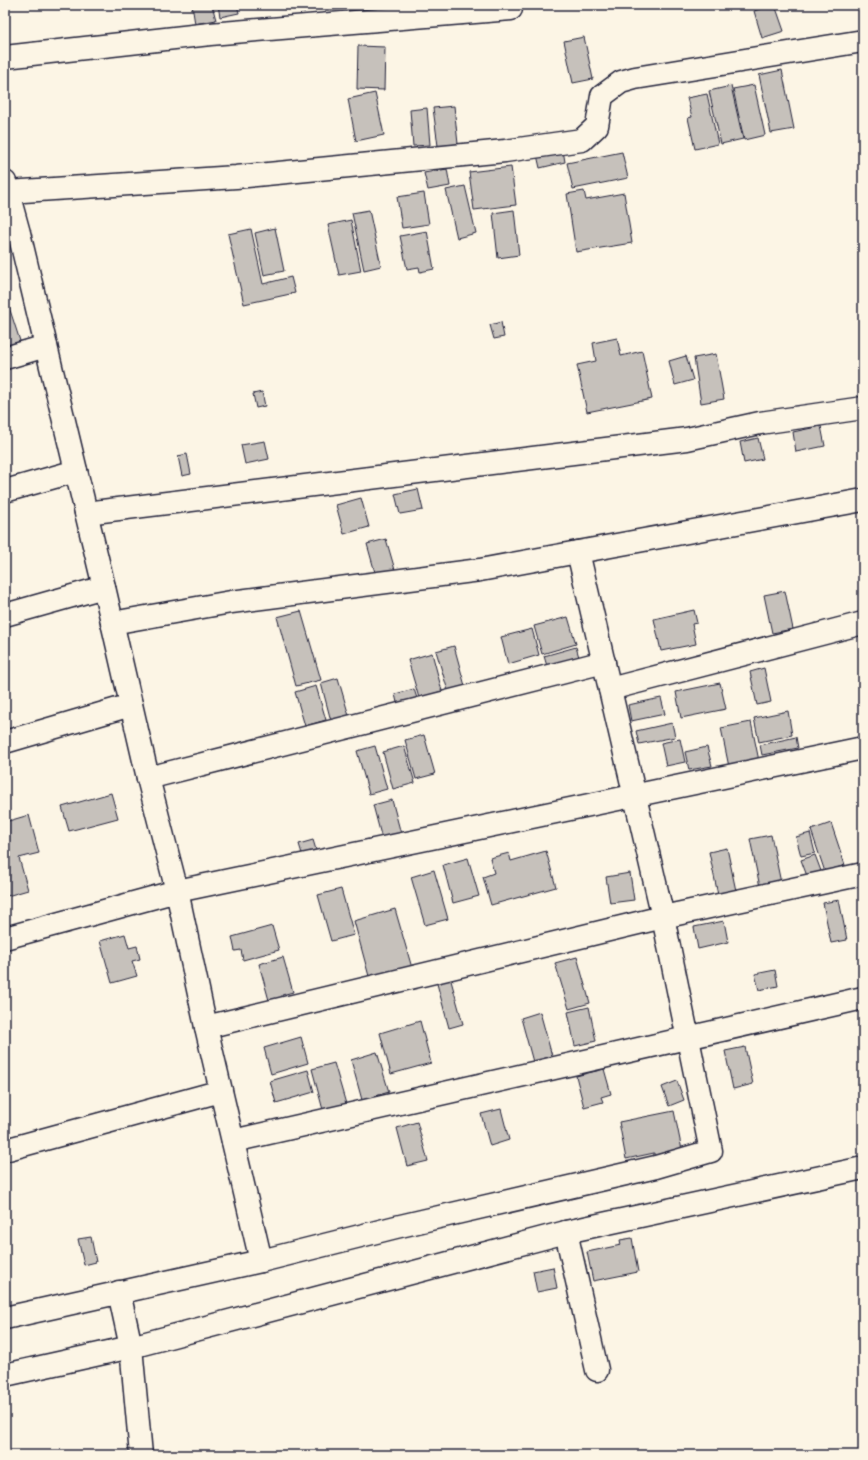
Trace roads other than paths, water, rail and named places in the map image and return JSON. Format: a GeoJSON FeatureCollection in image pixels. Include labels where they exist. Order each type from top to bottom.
{"type":"FeatureCollection","features":[{"type":"Feature","properties":{"kind":"street"},"geometry":{"type":"LineString","coordinates":[[5,58],[210,34],[511,9]]}},
{"type":"Feature","properties":{"kind":"street"},"geometry":{"type":"LineString","coordinates":[[261,1261],[206,1027],[177,891],[148,778],[46,346],[12,234],[6,187],[244,176],[505,151],[582,140],[597,126],[602,96],[621,82],[635,78],[863,41]]}},
{"type":"Feature","properties":{"kind":"street"},"geometry":{"type":"LineString","coordinates":[[5,358],[46,346]]}},
{"type":"Feature","properties":{"kind":"street"},"geometry":{"type":"LineString","coordinates":[[86,513],[687,439],[760,423],[863,408]]}},
{"type":"Feature","properties":{"kind":"street"},"geometry":{"type":"LineString","coordinates":[[5,490],[76,471]]}},
{"type":"Feature","properties":{"kind":"street"},"geometry":{"type":"LineString","coordinates":[[112,623],[231,602],[480,570],[863,500]]}},
{"type":"Feature","properties":{"kind":"street"},"geometry":{"type":"LineString","coordinates":[[5,1318],[261,1261],[396,1227],[656,1167],[711,1151],[663,917],[578,552]]}},
{"type":"Feature","properties":{"kind":"street"},"geometry":{"type":"LineString","coordinates":[[5,615],[104,587]]}},
{"type":"Feature","properties":{"kind":"street"},"geometry":{"type":"LineString","coordinates":[[610,689],[863,623]]}},
{"type":"Feature","properties":{"kind":"street"},"geometry":{"type":"LineString","coordinates":[[148,778],[604,662]]}},
{"type":"Feature","properties":{"kind":"street"},"geometry":{"type":"LineString","coordinates":[[5,742],[131,705]]}},
{"type":"Feature","properties":{"kind":"street"},"geometry":{"type":"LineString","coordinates":[[5,938],[177,891],[863,748]]}},
{"type":"Feature","properties":{"kind":"street"},"geometry":{"type":"LineString","coordinates":[[206,1027],[663,917],[863,874]]}},
{"type":"Feature","properties":{"kind":"street"},"geometry":{"type":"LineString","coordinates":[[233,1141],[863,998]]}},
{"type":"Feature","properties":{"kind":"street"},"geometry":{"type":"LineString","coordinates":[[5,1150],[221,1091]]}},
{"type":"Feature","properties":{"kind":"street"},"geometry":{"type":"LineString","coordinates":[[5,1375],[131,1347],[566,1232],[863,1168]]}},
{"type":"Feature","properties":{"kind":"street"},"geometry":{"type":"LineString","coordinates":[[566,1232],[597,1370]]}},
{"type":"Feature","properties":{"kind":"street"},"geometry":{"type":"LineString","coordinates":[[119,1292],[131,1347],[141,1455]]}}]}
